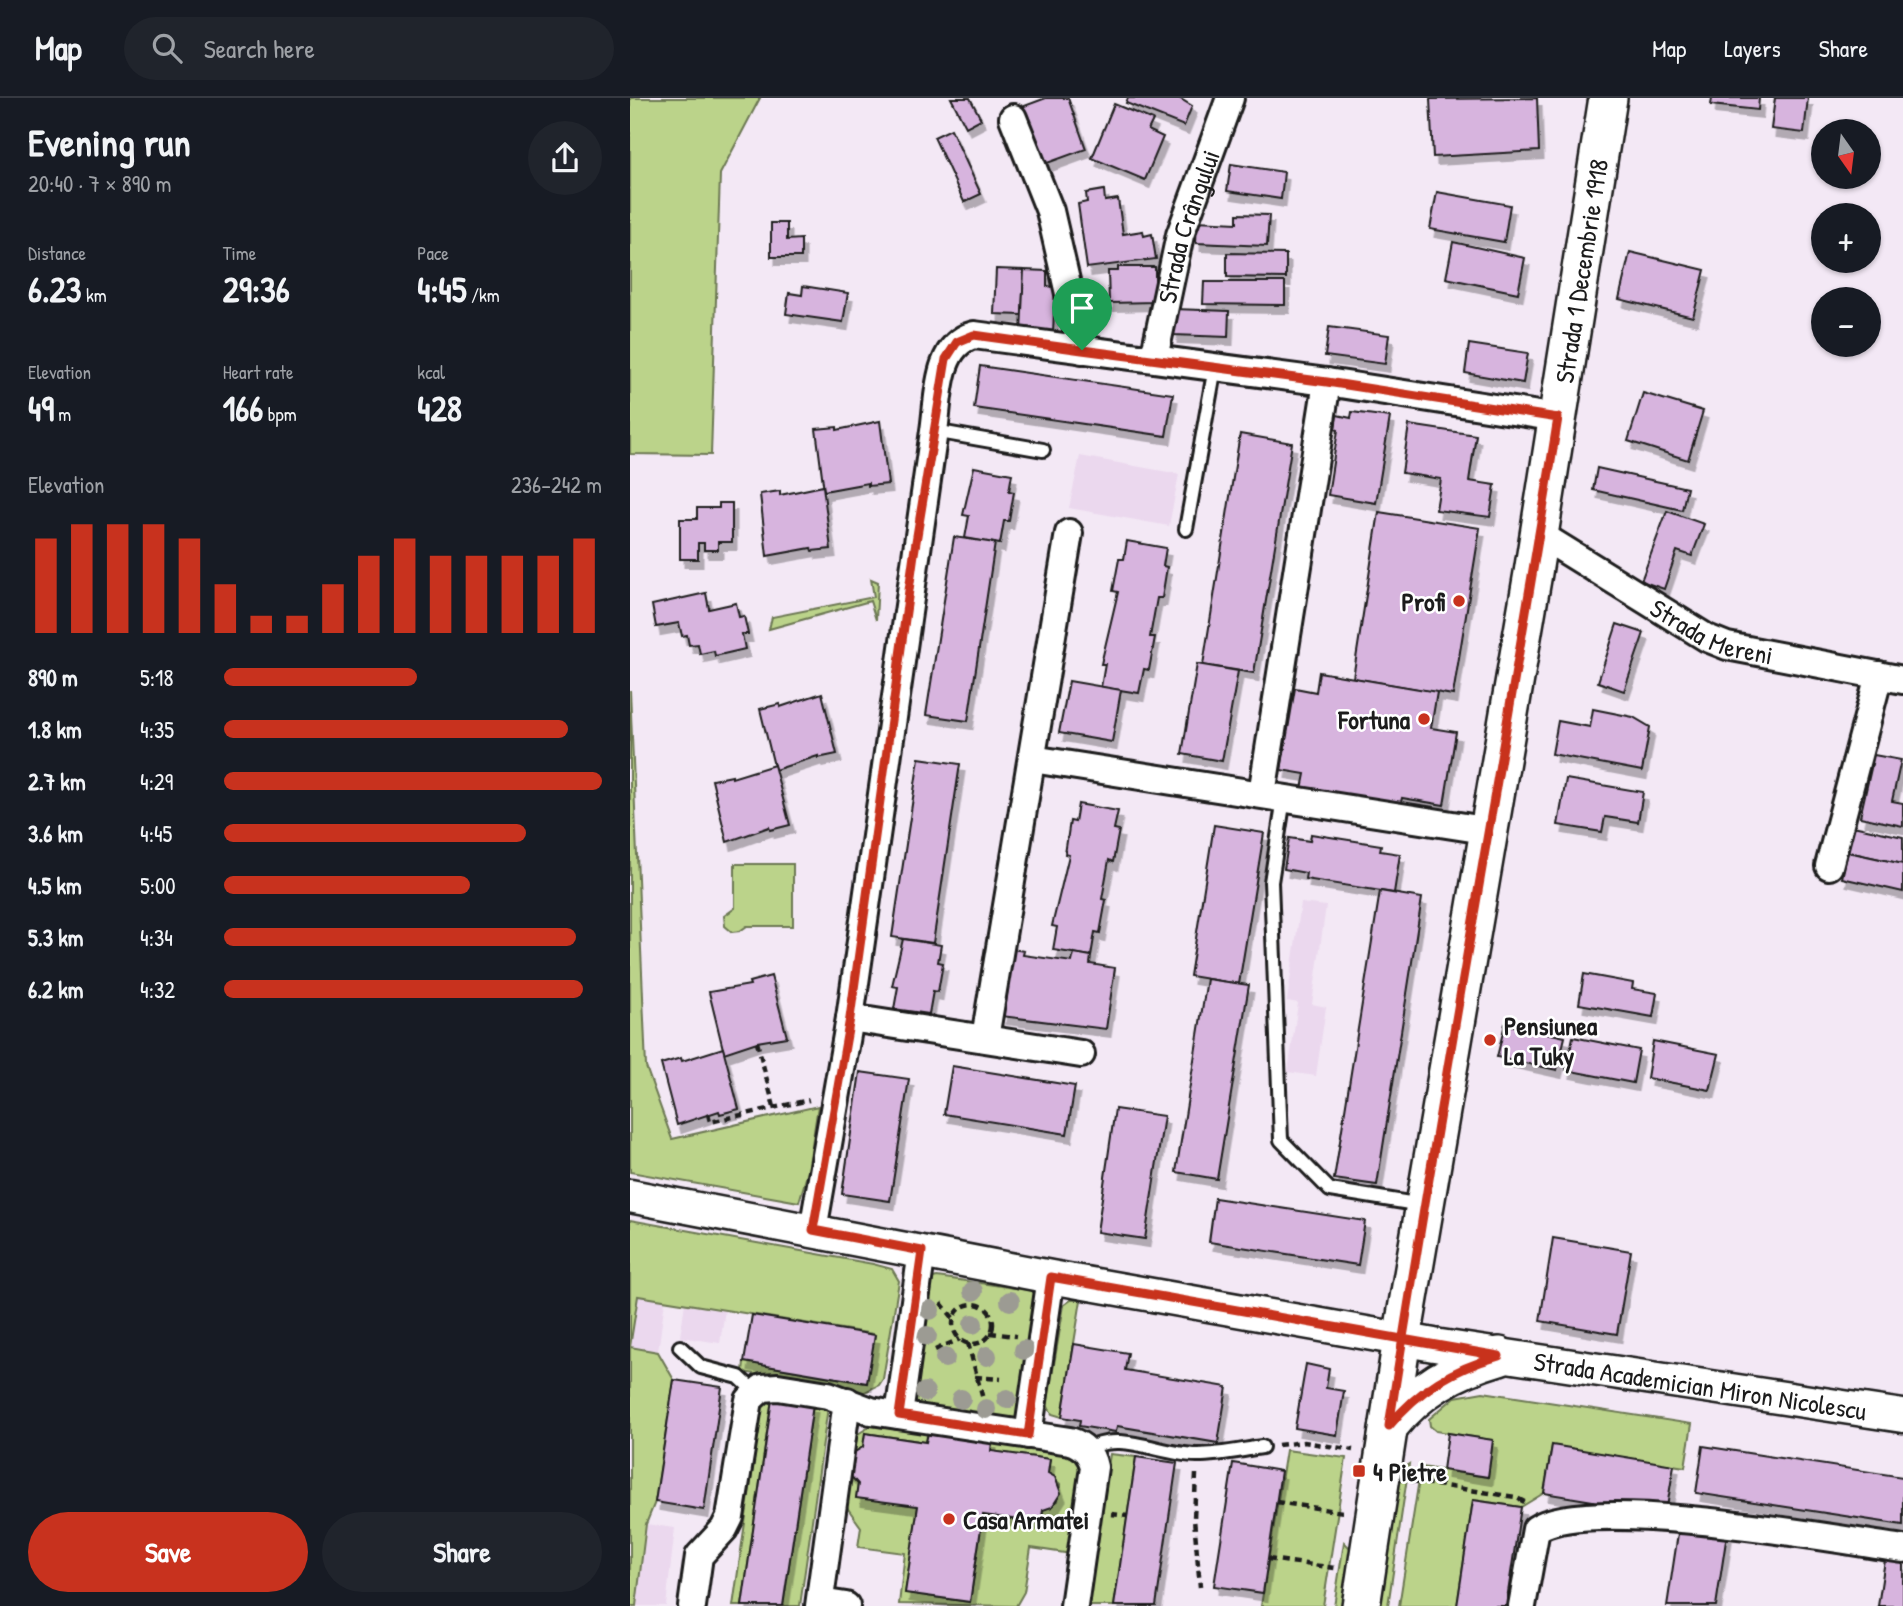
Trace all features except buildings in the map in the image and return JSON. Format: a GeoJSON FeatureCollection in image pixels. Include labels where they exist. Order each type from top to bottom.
{"type":"FeatureCollection","features":[{"type":"Feature","properties":{"kind":"main road","name":"Strada 1 Decembrie 1918"},"geometry":{"type":"LineString","coordinates":[[1361,1606],[1402,1339],[1491,831],[1608,98]]}},
{"type":"Feature","properties":{"kind":"main road"},"geometry":{"type":"LineString","coordinates":[[1389,1426],[1406,1405],[1432,1385],[1459,1369],[1499,1356]]}},
{"type":"Feature","properties":{"kind":"street","name":"Strada Crângului"},"geometry":{"type":"LineString","coordinates":[[1154,358],[1180,235],[1230,98]]}},
{"type":"Feature","properties":{"kind":"street"},"geometry":{"type":"LineString","coordinates":[[1013,118],[1051,211],[1082,350]]}},
{"type":"Feature","properties":{"kind":"street"},"geometry":{"type":"LineString","coordinates":[[813,1230],[850,1018],[934,431],[946,359],[951,349],[965,338],[974,335],[1327,382],[1558,418]]}},
{"type":"Feature","properties":{"kind":"street"},"geometry":{"type":"LineString","coordinates":[[1273,796],[1327,382]]}},
{"type":"Feature","properties":{"kind":"street"},"geometry":{"type":"LineString","coordinates":[[985,1038],[1069,533]]}},
{"type":"Feature","properties":{"kind":"street","name":"Strada Mereni"},"geometry":{"type":"LineString","coordinates":[[1539,534],[1707,638],[1727,646],[1891,678]]}},
{"type":"Feature","properties":{"kind":"street"},"geometry":{"type":"LineString","coordinates":[[1829,866],[1891,678]]}},
{"type":"Feature","properties":{"kind":"street"},"geometry":{"type":"LineString","coordinates":[[1032,759],[1491,831]]}},
{"type":"Feature","properties":{"kind":"street"},"geometry":{"type":"LineString","coordinates":[[850,1018],[1081,1054]]}},
{"type":"Feature","properties":{"kind":"street","name":"Strada Academician Miron Nicolescu"},"geometry":{"type":"LineString","coordinates":[[630,1196],[1051,1277],[1499,1356],[1903,1416]]}},
{"type":"Feature","properties":{"kind":"street"},"geometry":{"type":"LineString","coordinates":[[899,1415],[922,1251]]}},
{"type":"Feature","properties":{"kind":"street"},"geometry":{"type":"LineString","coordinates":[[1028,1435],[1051,1277]]}},
{"type":"Feature","properties":{"kind":"street"},"geometry":{"type":"LineString","coordinates":[[692,1606],[699,1556],[724,1529],[730,1517],[746,1409],[755,1392],[778,1387],[828,1395],[864,1409],[1070,1441],[1087,1450],[1094,1467],[1074,1606]]}},
{"type":"Feature","properties":{"kind":"street"},"geometry":{"type":"LineString","coordinates":[[828,1605],[847,1401]]}},
{"type":"Feature","properties":{"kind":"street"},"geometry":{"type":"LineString","coordinates":[[1522,1606],[1532,1539],[1536,1529],[1566,1518],[1676,1517],[1903,1549]]}},
{"type":"Feature","properties":{"kind":"lane"},"geometry":{"type":"LineString","coordinates":[[1186,529],[1215,367]]}},
{"type":"Feature","properties":{"kind":"lane"},"geometry":{"type":"LineString","coordinates":[[934,431],[1043,450]]}},
{"type":"Feature","properties":{"kind":"lane"},"geometry":{"type":"LineString","coordinates":[[1273,796],[1271,882],[1281,1140],[1330,1190],[1426,1205]]}},
{"type":"Feature","properties":{"kind":"lane"},"geometry":{"type":"LineString","coordinates":[[680,1347],[701,1367],[738,1377],[755,1392]]}},
{"type":"Feature","properties":{"kind":"lane"},"geometry":{"type":"LineString","coordinates":[[1087,1450],[1098,1444],[1113,1442],[1197,1455],[1262,1447]]}},
{"type":"Feature","properties":{"kind":"path"},"geometry":{"type":"LineString","coordinates":[[757,1042],[774,1107]]}},
{"type":"Feature","properties":{"kind":"path"},"geometry":{"type":"LineString","coordinates":[[708,1114],[710,1122],[837,1093]]}},
{"type":"Feature","properties":{"kind":"path"},"geometry":{"type":"LineString","coordinates":[[968,1343],[985,1340],[992,1329],[989,1313],[978,1305],[961,1308],[954,1319],[955,1332],[968,1343],[975,1377],[995,1430]]}},
{"type":"Feature","properties":{"kind":"path"},"geometry":{"type":"LineString","coordinates":[[975,1377],[1002,1378]]}},
{"type":"Feature","properties":{"kind":"path"},"geometry":{"type":"LineString","coordinates":[[1262,1447],[1304,1441],[1353,1450]]}},
{"type":"Feature","properties":{"kind":"path"},"geometry":{"type":"LineString","coordinates":[[1197,1455],[1194,1519],[1200,1587]]}},
{"type":"Feature","properties":{"kind":"path"},"geometry":{"type":"LineString","coordinates":[[1412,1481],[1515,1497],[1527,1503],[1544,1524]]}},
{"type":"Feature","properties":{"kind":"path"},"geometry":{"type":"LineString","coordinates":[[1276,1502],[1344,1512]]}},
{"type":"Feature","properties":{"kind":"path"},"geometry":{"type":"LineString","coordinates":[[1268,1559],[1335,1568]]}},
{"type":"Feature","properties":{"kind":"shaded area"},"geometry":{"type":"Polygon","coordinates":[[[1080,456],[1179,474],[1169,526],[1069,508],[1080,456]]]}},
{"type":"Feature","properties":{"kind":"shaded area"},"geometry":{"type":"Polygon","coordinates":[[[1301,903],[1326,906],[1312,1004],[1326,1007],[1316,1076],[1288,1072],[1298,1003],[1287,1001],[1301,903]]]}},
{"type":"Feature","properties":{"kind":"shaded area"},"geometry":{"type":"Polygon","coordinates":[[[638,1296],[665,1300],[658,1352],[630,1347],[638,1296]]]}},
{"type":"Feature","properties":{"kind":"shaded area"},"geometry":{"type":"Polygon","coordinates":[[[685,1303],[725,1310],[720,1343],[680,1337],[685,1303]]]}},
{"type":"Feature","properties":{"kind":"shaded area"},"geometry":{"type":"Polygon","coordinates":[[[646,1524],[675,1528],[666,1606],[636,1606],[646,1524]]]}},
{"type":"Feature","properties":{"kind":"green space"},"geometry":{"type":"Polygon","coordinates":[[[630,98],[760,98],[720,174],[711,455],[630,454],[630,98]]]}},
{"type":"Feature","properties":{"kind":"green space"},"geometry":{"type":"Polygon","coordinates":[[[871,579],[878,582],[876,620],[870,601],[769,629],[772,617],[874,597],[871,579]]]}},
{"type":"Feature","properties":{"kind":"green space"},"geometry":{"type":"Polygon","coordinates":[[[630,690],[646,1067],[672,1139],[818,1106],[808,1171],[799,1202],[630,1172],[630,690]]]}},
{"type":"Feature","properties":{"kind":"green space"},"geometry":{"type":"Polygon","coordinates":[[[735,864],[793,864],[793,926],[747,926],[732,932],[725,926],[724,916],[735,908],[735,864]]]}},
{"type":"Feature","properties":{"kind":"green space"},"geometry":{"type":"Polygon","coordinates":[[[630,1220],[892,1269],[899,1281],[883,1379],[879,1385],[865,1392],[743,1372],[744,1362],[866,1383],[874,1334],[638,1296],[630,1347],[630,1220]]]}},
{"type":"Feature","properties":{"kind":"green space"},"geometry":{"type":"Polygon","coordinates":[[[937,1277],[1029,1290],[1036,1294],[1018,1420],[913,1405],[929,1279],[937,1277]]]}},
{"type":"Feature","properties":{"kind":"green space"},"geometry":{"type":"Polygon","coordinates":[[[1071,1300],[1081,1300],[1062,1417],[1052,1414],[1047,1405],[1064,1305],[1071,1300]]]}},
{"type":"Feature","properties":{"kind":"green space"},"geometry":{"type":"Polygon","coordinates":[[[630,1347],[658,1352],[674,1380],[655,1502],[646,1524],[636,1606],[630,1606],[630,1347]]]}},
{"type":"Feature","properties":{"kind":"green space"},"geometry":{"type":"Polygon","coordinates":[[[1483,1392],[1692,1424],[1685,1467],[1552,1446],[1544,1493],[1521,1507],[1473,1500],[1457,1606],[1399,1606],[1421,1467],[1488,1477],[1493,1440],[1436,1431],[1430,1426],[1429,1419],[1455,1397],[1483,1392]]]}},
{"type":"Feature","properties":{"kind":"green space"},"geometry":{"type":"Polygon","coordinates":[[[763,1398],[772,1399],[742,1606],[733,1606],[763,1398]]]}},
{"type":"Feature","properties":{"kind":"green space"},"geometry":{"type":"Polygon","coordinates":[[[813,1405],[828,1407],[800,1606],[783,1606],[813,1405]]]}},
{"type":"Feature","properties":{"kind":"green space"},"geometry":{"type":"Polygon","coordinates":[[[879,1421],[928,1427],[926,1442],[865,1433],[863,1447],[850,1455],[847,1472],[858,1484],[856,1498],[918,1506],[905,1593],[970,1602],[983,1515],[1041,1523],[1043,1510],[1058,1501],[1060,1484],[1048,1473],[1050,1459],[991,1451],[993,1437],[1052,1444],[1083,1460],[1072,1554],[1031,1548],[1024,1592],[1016,1606],[899,1604],[905,1553],[858,1547],[861,1527],[841,1499],[848,1440],[879,1421]]]}},
{"type":"Feature","properties":{"kind":"green space"},"geometry":{"type":"Polygon","coordinates":[[[1286,1450],[1346,1458],[1323,1606],[1261,1606],[1286,1450]]]}},
{"type":"Feature","properties":{"kind":"green space"},"geometry":{"type":"Polygon","coordinates":[[[1110,1454],[1136,1457],[1114,1606],[1086,1606],[1110,1454]]]}},
{"type":"Feature","properties":{"kind":"green space"},"geometry":{"type":"Polygon","coordinates":[[[1409,1464],[1388,1606],[1380,1606],[1401,1469],[1409,1464]]]}},
{"type":"Feature","properties":{"kind":"green space"},"geometry":{"type":"Polygon","coordinates":[[[1344,1542],[1351,1549],[1342,1606],[1334,1606],[1344,1542]]]}},
{"type":"Feature","properties":{"kind":"place","name":"Profi"},"geometry":{"type":"Point","coordinates":[1459,601]}},
{"type":"Feature","properties":{"kind":"place","name":"Fortuna"},"geometry":{"type":"Point","coordinates":[1424,719]}},
{"type":"Feature","properties":{"kind":"place","name":"Pensiunea La Tuky"},"geometry":{"type":"Point","coordinates":[1490,1040]}},
{"type":"Feature","properties":{"kind":"place","name":"4 Pietre"},"geometry":{"type":"Point","coordinates":[1359,1471]}},
{"type":"Feature","properties":{"kind":"place","name":"Casa Armatei"},"geometry":{"type":"Point","coordinates":[949,1519]}},
{"type":"Feature","properties":{"kind":"route"},"geometry":{"type":"LineString","coordinates":[[1082,350],[974,335],[957,342],[946,359],[914,554],[850,1018],[813,1230],[922,1251],[899,1415],[1028,1435],[1051,1277],[1402,1339],[1434,1345],[1499,1356],[1459,1369],[1432,1385],[1406,1405],[1389,1426],[1402,1339],[1491,831],[1558,418],[1327,382],[1082,350]]}}]}
